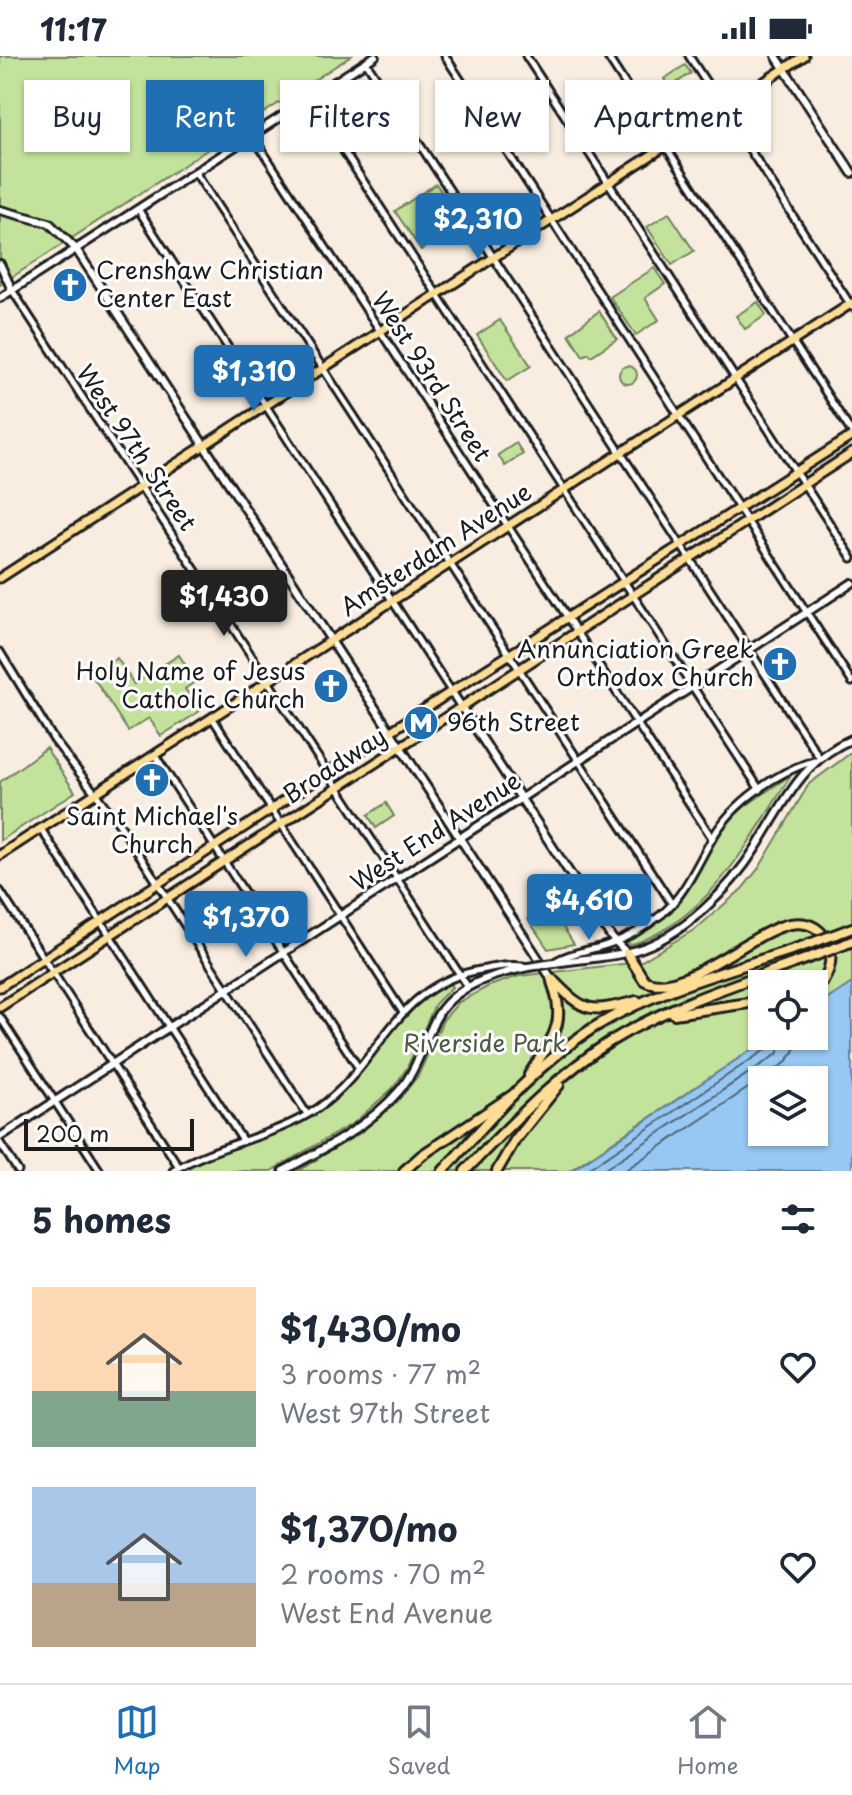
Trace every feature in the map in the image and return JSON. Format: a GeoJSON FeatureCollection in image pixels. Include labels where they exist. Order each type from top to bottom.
{"type":"FeatureCollection","features":[{"type":"Feature","properties":{"kind":"highway"},"geometry":{"type":"LineString","coordinates":[[627,953],[644,980],[666,984],[780,927],[807,924],[822,933],[831,951],[828,973]]}},
{"type":"Feature","properties":{"kind":"highway"},"geometry":{"type":"LineString","coordinates":[[551,978],[576,1004],[594,1010],[665,993],[852,928]]}},
{"type":"Feature","properties":{"kind":"highway"},"geometry":{"type":"LineString","coordinates":[[465,1171],[567,1074],[612,1041],[666,1015],[848,943]]}},
{"type":"Feature","properties":{"kind":"highway"},"geometry":{"type":"LineString","coordinates":[[525,1084],[558,1024],[560,1006],[551,978]]}},
{"type":"Feature","properties":{"kind":"highway"},"geometry":{"type":"LineString","coordinates":[[443,1171],[512,1095],[593,1028],[665,993]]}},
{"type":"Feature","properties":{"kind":"highway"},"geometry":{"type":"LineString","coordinates":[[666,1015],[748,1003]]}},
{"type":"Feature","properties":{"kind":"highway"},"geometry":{"type":"LineString","coordinates":[[497,1171],[515,1140],[567,1074]]}},
{"type":"Feature","properties":{"kind":"highway"},"geometry":{"type":"LineString","coordinates":[[404,1171],[501,1099],[512,1095]]}},
{"type":"Feature","properties":{"kind":"main road"},"geometry":{"type":"LineString","coordinates":[[338,80],[375,56]]}},
{"type":"Feature","properties":{"kind":"main road"},"geometry":{"type":"LineString","coordinates":[[776,56],[852,173]]}},
{"type":"Feature","properties":{"kind":"main road"},"geometry":{"type":"LineString","coordinates":[[767,80],[804,56]]}},
{"type":"Feature","properties":{"kind":"main road"},"geometry":{"type":"LineString","coordinates":[[0,298],[226,152]]}},
{"type":"Feature","properties":{"kind":"main road"},"geometry":{"type":"LineString","coordinates":[[0,578],[657,152]]}},
{"type":"Feature","properties":{"kind":"main road"},"geometry":{"type":"LineString","coordinates":[[0,210],[49,223],[76,249],[551,978]]}},
{"type":"Feature","properties":{"kind":"main road"},"geometry":{"type":"LineString","coordinates":[[0,264],[12,290]]}},
{"type":"Feature","properties":{"kind":"main road","name":"Amsterdam Avenue"},"geometry":{"type":"LineString","coordinates":[[0,855],[851,305]]}},
{"type":"Feature","properties":{"kind":"main road","name":"Broadway"},"geometry":{"type":"LineString","coordinates":[[0,987],[330,774],[451,691],[852,435]]}},
{"type":"Feature","properties":{"kind":"main road","name":"Broadway"},"geometry":{"type":"LineString","coordinates":[[0,1007],[852,453]]}},
{"type":"Feature","properties":{"kind":"main road","name":"West End Avenue"},"geometry":{"type":"LineString","coordinates":[[0,1140],[55,1101],[852,583]]}},
{"type":"Feature","properties":{"kind":"main road"},"geometry":{"type":"LineString","coordinates":[[451,691],[616,942],[627,953]]}},
{"type":"Feature","properties":{"kind":"main road"},"geometry":{"type":"LineString","coordinates":[[283,1171],[340,1139],[382,1108],[412,1071],[442,1008],[468,987],[528,967],[627,953],[672,932],[720,892],[751,855],[793,784],[816,759],[852,739]]}},
{"type":"Feature","properties":{"kind":"street"},"geometry":{"type":"LineString","coordinates":[[445,56],[852,682]]}},
{"type":"Feature","properties":{"kind":"street"},"geometry":{"type":"LineString","coordinates":[[526,56],[852,558]]}},
{"type":"Feature","properties":{"kind":"street"},"geometry":{"type":"LineString","coordinates":[[607,56],[623,80]]}},
{"type":"Feature","properties":{"kind":"street"},"geometry":{"type":"LineString","coordinates":[[689,56],[704,80]]}},
{"type":"Feature","properties":{"kind":"street"},"geometry":{"type":"LineString","coordinates":[[366,62],[749,650],[816,759],[797,766],[734,810],[712,838],[672,904],[645,927],[616,942],[568,954],[554,963]]}},
{"type":"Feature","properties":{"kind":"street","name":"West 93rd Street"},"geometry":{"type":"LineString","coordinates":[[263,152],[712,838]]}},
{"type":"Feature","properties":{"kind":"street"},"geometry":{"type":"LineString","coordinates":[[344,152],[760,790]]}},
{"type":"Feature","properties":{"kind":"street"},"geometry":{"type":"LineString","coordinates":[[670,152],[852,435]]}},
{"type":"Feature","properties":{"kind":"street"},"geometry":{"type":"LineString","coordinates":[[751,152],[851,305]]}},
{"type":"Feature","properties":{"kind":"street"},"geometry":{"type":"LineString","coordinates":[[195,172],[672,904]]}},
{"type":"Feature","properties":{"kind":"street"},"geometry":{"type":"LineString","coordinates":[[138,209],[451,691]]}},
{"type":"Feature","properties":{"kind":"street","name":"West 97th Street"},"geometry":{"type":"LineString","coordinates":[[12,290],[468,987]]}},
{"type":"Feature","properties":{"kind":"street"},"geometry":{"type":"LineString","coordinates":[[0,652],[54,740],[87,788],[95,793],[157,884],[307,1114]]}},
{"type":"Feature","properties":{"kind":"street"},"geometry":{"type":"LineString","coordinates":[[213,719],[402,1011]]}},
{"type":"Feature","properties":{"kind":"street"},"geometry":{"type":"LineString","coordinates":[[155,754],[358,1067]]}},
{"type":"Feature","properties":{"kind":"street"},"geometry":{"type":"LineString","coordinates":[[40,828],[243,1141]]}},
{"type":"Feature","properties":{"kind":"street"},"geometry":{"type":"LineString","coordinates":[[0,891],[176,1169],[307,1114],[330,1098],[402,1011],[431,988],[461,975],[508,965],[528,967]]}},
{"type":"Feature","properties":{"kind":"street"},"geometry":{"type":"LineString","coordinates":[[0,1017],[100,1171]]}},
{"type":"Feature","properties":{"kind":"street"},"geometry":{"type":"LineString","coordinates":[[0,1140],[18,1171]]}},
{"type":"Feature","properties":{"kind":"green space"},"geometry":{"type":"Polygon","coordinates":[[[0,56],[351,56],[314,80],[280,80],[280,102],[264,113],[264,80],[146,80],[146,152],[204,152],[0,285],[0,56]]]}},
{"type":"Feature","properties":{"kind":"green space"},"geometry":{"type":"Polygon","coordinates":[[[685,65],[691,73],[681,80],[664,79],[685,65]]]}},
{"type":"Feature","properties":{"kind":"green space"},"geometry":{"type":"Polygon","coordinates":[[[436,184],[462,222],[421,250],[395,211],[436,184]]]}},
{"type":"Feature","properties":{"kind":"green space"},"geometry":{"type":"Polygon","coordinates":[[[669,213],[694,251],[672,265],[647,227],[669,213]]]}},
{"type":"Feature","properties":{"kind":"green space"},"geometry":{"type":"Polygon","coordinates":[[[654,268],[665,284],[645,298],[659,320],[636,335],[610,297],[654,268]]]}},
{"type":"Feature","properties":{"kind":"green space"},"geometry":{"type":"Polygon","coordinates":[[[758,302],[766,315],[745,329],[736,316],[758,302]]]}},
{"type":"Feature","properties":{"kind":"green space"},"geometry":{"type":"Polygon","coordinates":[[[599,311],[617,339],[591,356],[589,353],[583,356],[569,334],[599,311]]]}},
{"type":"Feature","properties":{"kind":"green space"},"geometry":{"type":"Polygon","coordinates":[[[500,320],[531,366],[507,381],[477,335],[500,320]]]}},
{"type":"Feature","properties":{"kind":"green space"},"geometry":{"type":"Polygon","coordinates":[[[628,366],[637,375],[628,384],[619,375],[628,366]]]}},
{"type":"Feature","properties":{"kind":"green space"},"geometry":{"type":"Polygon","coordinates":[[[516,443],[523,454],[505,466],[498,455],[516,443]]]}},
{"type":"Feature","properties":{"kind":"green space"},"geometry":{"type":"Polygon","coordinates":[[[179,655],[196,681],[185,689],[200,711],[161,736],[149,718],[128,731],[91,674],[117,658],[134,684],[179,655]]]}},
{"type":"Feature","properties":{"kind":"green space"},"geometry":{"type":"Polygon","coordinates":[[[46,748],[75,792],[0,841],[0,782],[46,748]]]}},
{"type":"Feature","properties":{"kind":"green space","name":"Riverside Park"},"geometry":{"type":"Polygon","coordinates":[[[852,752],[852,983],[828,999],[828,970],[748,970],[748,1050],[751,1050],[569,1171],[298,1171],[360,1133],[395,1104],[418,1076],[443,1020],[459,1002],[489,986],[519,976],[640,962],[697,928],[742,889],[759,868],[809,784],[852,752]]]}},
{"type":"Feature","properties":{"kind":"green space"},"geometry":{"type":"Polygon","coordinates":[[[792,774],[743,850],[705,897],[683,917],[658,933],[630,945],[626,941],[661,918],[734,814],[792,774]]]}},
{"type":"Feature","properties":{"kind":"green space"},"geometry":{"type":"Polygon","coordinates":[[[386,803],[394,816],[376,828],[368,815],[386,803]]]}},
{"type":"Feature","properties":{"kind":"green space"},"geometry":{"type":"Polygon","coordinates":[[[549,905],[574,944],[548,949],[528,919],[549,905]]]}},
{"type":"Feature","properties":{"kind":"green space"},"geometry":{"type":"Polygon","coordinates":[[[449,982],[452,987],[435,1004],[407,1068],[393,1088],[355,1122],[271,1171],[176,1171],[302,1121],[341,1088],[408,1012],[427,995],[449,982]]]}},
{"type":"Feature","properties":{"kind":"water"},"geometry":{"type":"Polygon","coordinates":[[[852,983],[852,1171],[571,1171],[751,1050],[828,1050],[828,999],[852,983]]]}},
{"type":"Feature","properties":{"kind":"place","name":"Crenshaw Christian Center East"},"geometry":{"type":"Point","coordinates":[70,285]}},
{"type":"Feature","properties":{"kind":"place","name":"Annunciation Greek Orthodox Church"},"geometry":{"type":"Point","coordinates":[780,664]}},
{"type":"Feature","properties":{"kind":"place","name":"Holy Name of Jesus Catholic Church"},"geometry":{"type":"Point","coordinates":[331,686]}},
{"type":"Feature","properties":{"kind":"place","name":"96th Street"},"geometry":{"type":"Point","coordinates":[421,723]}},
{"type":"Feature","properties":{"kind":"place","name":"Saint Michael's Church"},"geometry":{"type":"Point","coordinates":[152,780]}}]}
